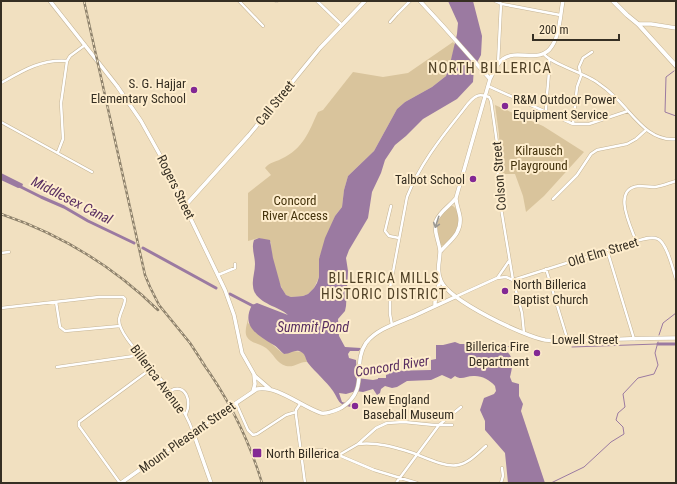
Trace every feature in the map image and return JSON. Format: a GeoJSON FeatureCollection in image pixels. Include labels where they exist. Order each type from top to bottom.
{"type":"FeatureCollection","features":[{"type":"Feature","properties":{"kind":"main road","name":"Rogers Street"},"geometry":{"type":"LineString","coordinates":[[50,1],[117,86],[142,121],[218,275],[233,311],[242,353],[261,383],[317,412],[324,414],[336,410],[346,404],[356,392],[360,378],[361,357],[365,344],[373,336],[392,326]]}},
{"type":"Feature","properties":{"kind":"main road","name":"Call Street"},"geometry":{"type":"LineString","coordinates":[[185,206],[249,136],[320,48],[365,1]]}},
{"type":"Feature","properties":{"kind":"main road"},"geometry":{"type":"LineString","coordinates":[[420,1],[490,79]]}},
{"type":"Feature","properties":{"kind":"main road"},"geometry":{"type":"LineString","coordinates":[[440,252],[454,238],[459,228],[460,217],[456,198],[490,79],[498,64],[503,59],[511,55],[535,56],[544,54],[552,47],[556,39],[563,1]]}},
{"type":"Feature","properties":{"kind":"main road"},"geometry":{"type":"LineString","coordinates":[[613,1],[638,24],[676,66]]}},
{"type":"Feature","properties":{"kind":"main road"},"geometry":{"type":"LineString","coordinates":[[638,24],[651,24],[676,28]]}},
{"type":"Feature","properties":{"kind":"main road"},"geometry":{"type":"LineString","coordinates":[[435,306],[440,280],[438,267],[440,252],[435,230],[436,221],[440,214],[456,198]]}},
{"type":"Feature","properties":{"kind":"main road","name":"Lowell Street"},"geometry":{"type":"LineString","coordinates":[[440,280],[445,288],[455,297],[470,307],[524,333],[544,339],[676,338]]}},
{"type":"Feature","properties":{"kind":"main road"},"geometry":{"type":"LineString","coordinates":[[392,326],[455,297]]}},
{"type":"Feature","properties":{"kind":"main road"},"geometry":{"type":"LineString","coordinates":[[253,391],[255,382],[254,374]]}},
{"type":"Feature","properties":{"kind":"main road","name":"Mount Pleasant Street"},"geometry":{"type":"LineString","coordinates":[[121,483],[253,391],[263,388],[270,389]]}},
{"type":"Feature","properties":{"kind":"main road","name":"Billerica Avenue"},"geometry":{"type":"LineString","coordinates":[[193,432],[212,483]]}},
{"type":"Feature","properties":{"kind":"street"},"geometry":{"type":"LineString","coordinates":[[239,1],[263,26]]}},
{"type":"Feature","properties":{"kind":"street"},"geometry":{"type":"LineString","coordinates":[[317,1],[342,25]]}},
{"type":"Feature","properties":{"kind":"street"},"geometry":{"type":"LineString","coordinates":[[390,22],[410,1]]}},
{"type":"Feature","properties":{"kind":"street"},"geometry":{"type":"LineString","coordinates":[[495,1],[501,4],[560,15]]}},
{"type":"Feature","properties":{"kind":"street"},"geometry":{"type":"LineString","coordinates":[[498,64],[501,4]]}},
{"type":"Feature","properties":{"kind":"street"},"geometry":{"type":"LineString","coordinates":[[58,152],[63,139],[61,103],[67,62],[70,56],[85,45]]}},
{"type":"Feature","properties":{"kind":"street"},"geometry":{"type":"LineString","coordinates":[[573,124],[577,87],[580,76],[579,68],[583,58],[592,52]]}},
{"type":"Feature","properties":{"kind":"street"},"geometry":{"type":"LineString","coordinates":[[544,54],[549,60],[580,72],[597,82],[614,96],[646,130],[653,135],[661,138],[676,139]]}},
{"type":"Feature","properties":{"kind":"street"},"geometry":{"type":"LineString","coordinates":[[546,112],[550,72],[549,60]]}},
{"type":"Feature","properties":{"kind":"street"},"geometry":{"type":"LineString","coordinates":[[1,83],[39,64],[53,61],[67,62]]}},
{"type":"Feature","properties":{"kind":"street"},"geometry":{"type":"LineString","coordinates":[[488,86],[573,124],[589,124],[628,111]]}},
{"type":"Feature","properties":{"kind":"street"},"geometry":{"type":"LineString","coordinates":[[392,326],[390,314],[390,293],[406,197],[435,147],[458,116],[476,97],[481,95],[484,96]]}},
{"type":"Feature","properties":{"kind":"street","name":"Colson Street"},"geometry":{"type":"LineString","coordinates":[[484,96],[489,98],[491,101],[497,143],[498,190],[509,261],[522,313],[524,333]]}},
{"type":"Feature","properties":{"kind":"street"},"geometry":{"type":"LineString","coordinates":[[1,122],[92,172]]}},
{"type":"Feature","properties":{"kind":"street"},"geometry":{"type":"LineString","coordinates":[[553,199],[577,175],[591,154],[597,150],[612,148],[636,140],[646,130]]}},
{"type":"Feature","properties":{"kind":"street"},"geometry":{"type":"LineString","coordinates":[[636,241],[624,203],[625,197],[629,190],[640,186],[656,187],[676,182]]}},
{"type":"Feature","properties":{"kind":"street"},"geometry":{"type":"LineString","coordinates":[[391,206],[385,232],[389,236],[399,238]]}},
{"type":"Feature","properties":{"kind":"street","name":"Old Elm Street"},"geometry":{"type":"LineString","coordinates":[[497,278],[506,277],[513,280],[649,238],[659,239],[664,244],[676,279]]}},
{"type":"Feature","properties":{"kind":"street"},"geometry":{"type":"LineString","coordinates":[[607,250],[634,339]]}},
{"type":"Feature","properties":{"kind":"street"},"geometry":{"type":"LineString","coordinates":[[1,253],[9,252]]}},
{"type":"Feature","properties":{"kind":"street"},"geometry":{"type":"LineString","coordinates":[[455,297],[497,278],[509,261]]}},
{"type":"Feature","properties":{"kind":"street"},"geometry":{"type":"LineString","coordinates":[[218,275],[235,268],[235,264]]}},
{"type":"Feature","properties":{"kind":"street"},"geometry":{"type":"LineString","coordinates":[[546,269],[568,340]]}},
{"type":"Feature","properties":{"kind":"street"},"geometry":{"type":"LineString","coordinates":[[1,308],[99,297],[119,296],[124,298],[125,302],[120,316],[120,326],[68,332],[63,331],[60,327],[56,302]]}},
{"type":"Feature","properties":{"kind":"street","name":"Billerica Avenue"},"geometry":{"type":"LineString","coordinates":[[120,326],[141,356],[170,391],[185,414],[193,432]]}},
{"type":"Feature","properties":{"kind":"street"},"geometry":{"type":"LineString","coordinates":[[57,367],[141,356]]}},
{"type":"Feature","properties":{"kind":"street"},"geometry":{"type":"LineString","coordinates":[[121,483],[79,426],[80,420],[152,368]]}},
{"type":"Feature","properties":{"kind":"street"},"geometry":{"type":"LineString","coordinates":[[170,391],[178,389],[183,390],[188,396],[188,409],[185,414]]}},
{"type":"Feature","properties":{"kind":"street"},"geometry":{"type":"LineString","coordinates":[[236,402],[248,430],[253,436],[286,415],[296,412]]}},
{"type":"Feature","properties":{"kind":"street"},"geometry":{"type":"LineString","coordinates":[[300,404],[296,412],[305,483]]}},
{"type":"Feature","properties":{"kind":"street"},"geometry":{"type":"LineString","coordinates":[[396,483],[439,425],[461,407]]}},
{"type":"Feature","properties":{"kind":"street"},"geometry":{"type":"LineString","coordinates":[[339,454],[358,444],[374,429],[383,424],[404,422],[452,425]]}},
{"type":"Feature","properties":{"kind":"street"},"geometry":{"type":"LineString","coordinates":[[358,444],[380,444],[443,463],[457,465],[469,460],[486,446]]}},
{"type":"Feature","properties":{"kind":"street"},"geometry":{"type":"LineString","coordinates":[[301,452],[322,450],[339,454],[371,469],[417,483]]}},
{"type":"Feature","properties":{"kind":"street"},"geometry":{"type":"LineString","coordinates":[[500,483],[502,468]]}},
{"type":"Feature","properties":{"kind":"green space","name":"Concord River Access"},"geometry":{"type":"Polygon","coordinates":[[[453,42],[455,45],[446,76],[432,87],[405,102],[397,109],[374,151],[348,176],[344,190],[342,207],[335,216],[319,259],[319,277],[314,288],[308,294],[303,296],[291,297],[286,295],[275,270],[271,242],[259,238],[248,241],[248,193],[271,175],[265,168],[267,166],[289,155],[300,145],[308,133],[318,112],[323,110],[353,72],[383,77],[408,73],[453,42]]]}},
{"type":"Feature","properties":{"kind":"green space","name":"Kilrausch Playground"},"geometry":{"type":"Polygon","coordinates":[[[495,105],[543,126],[584,152],[544,196],[526,212],[523,196],[515,174],[500,174],[499,134],[495,105]]]}},
{"type":"Feature","properties":{"kind":"green space"},"geometry":{"type":"Polygon","coordinates":[[[449,206],[453,206],[457,211],[460,218],[460,225],[457,234],[444,246],[440,245],[436,228],[438,220],[449,206]]]}},
{"type":"Feature","properties":{"kind":"green space"},"geometry":{"type":"Polygon","coordinates":[[[248,319],[248,323],[281,352],[284,354],[293,351],[302,352],[305,355],[307,362],[289,366],[280,363],[266,348],[248,339],[246,328],[248,319]]]}},
{"type":"Feature","properties":{"kind":"water","name":"Summit Pond"},"geometry":{"type":"Polygon","coordinates":[[[448,1],[473,1],[482,36],[481,55],[474,68],[473,82],[457,99],[423,119],[395,145],[385,160],[372,192],[368,218],[349,250],[346,258],[348,271],[346,306],[345,311],[338,319],[339,336],[345,347],[361,348],[359,351],[350,351],[348,354],[349,358],[356,360],[356,379],[373,380],[378,378],[386,378],[389,371],[431,370],[431,360],[436,359],[436,345],[455,342],[460,344],[485,344],[490,349],[493,347],[506,351],[511,356],[512,360],[510,377],[512,382],[519,384],[519,396],[523,404],[521,411],[545,483],[508,483],[505,453],[485,430],[485,421],[480,410],[484,398],[494,394],[496,391],[495,386],[486,379],[478,376],[460,378],[455,376],[451,379],[442,375],[431,380],[407,381],[397,387],[392,388],[385,386],[377,395],[373,389],[346,394],[339,393],[342,402],[354,405],[351,407],[346,406],[339,402],[330,387],[308,363],[303,353],[297,351],[284,354],[256,333],[252,329],[248,319],[252,305],[257,303],[288,315],[267,304],[254,292],[254,240],[259,238],[270,240],[281,287],[286,295],[291,297],[303,296],[308,294],[314,288],[319,277],[319,259],[325,238],[335,216],[342,207],[344,190],[348,176],[374,151],[397,109],[405,102],[432,87],[446,76],[457,34],[458,23],[448,1]]]}},
{"type":"Feature","properties":{"kind":"water","name":"Middlesex Canal"},"geometry":{"type":"Polygon","coordinates":[[[1,173],[23,184],[22,187],[18,188],[1,180],[1,173]]]}},
{"type":"Feature","properties":{"kind":"waterway"},"geometry":{"type":"LineString","coordinates":[[674,71],[666,77],[665,112],[676,116]]}},
{"type":"Feature","properties":{"kind":"waterway","name":"Middlesex Canal"},"geometry":{"type":"LineString","coordinates":[[19,186],[134,243]]}},
{"type":"Feature","properties":{"kind":"waterway","name":"Middlesex Canal"},"geometry":{"type":"LineString","coordinates":[[143,248],[216,288]]}},
{"type":"Feature","properties":{"kind":"waterway","name":"Middlesex Canal"},"geometry":{"type":"LineString","coordinates":[[230,294],[255,307]]}},
{"type":"Feature","properties":{"kind":"waterway"},"geometry":{"type":"LineString","coordinates":[[659,335],[663,323],[676,313]]}},
{"type":"Feature","properties":{"kind":"waterway"},"geometry":{"type":"LineString","coordinates":[[551,483],[584,467],[611,442],[624,434],[623,427],[616,420],[618,413],[625,407],[623,394],[638,378],[654,374],[658,365],[655,353],[658,342]]}},
{"type":"Feature","properties":{"kind":"waterway"},"geometry":{"type":"LineString","coordinates":[[572,347],[657,344]]}},
{"type":"Feature","properties":{"kind":"waterway","name":"Middlesex Canal"},"geometry":{"type":"LineString","coordinates":[[658,344],[676,344]]}},
{"type":"Feature","properties":{"kind":"waterway"},"geometry":{"type":"LineString","coordinates":[[495,345],[521,348]]}},
{"type":"Feature","properties":{"kind":"railway"},"geometry":{"type":"LineString","coordinates":[[84,1],[145,275],[159,305],[190,343],[205,366]]}},
{"type":"Feature","properties":{"kind":"railway"},"geometry":{"type":"LineString","coordinates":[[1,214],[44,231],[85,253],[123,279],[158,310]]}},
{"type":"Feature","properties":{"kind":"railway"},"geometry":{"type":"LineString","coordinates":[[202,362],[221,390],[237,420],[251,451],[262,483]]}},
{"type":"Feature","properties":{"kind":"place","name":"S. G. Hajjar Elementary School"},"geometry":{"type":"Point","coordinates":[194,90]}},
{"type":"Feature","properties":{"kind":"place","name":"R&M Outdoor Power Equipment Service"},"geometry":{"type":"Point","coordinates":[505,106]}},
{"type":"Feature","properties":{"kind":"place","name":"Talbot School"},"geometry":{"type":"Point","coordinates":[473,179]}},
{"type":"Feature","properties":{"kind":"place","name":"North Billerica Baptist Church"},"geometry":{"type":"Point","coordinates":[505,291]}},
{"type":"Feature","properties":{"kind":"place","name":"Billerica Fire Department"},"geometry":{"type":"Point","coordinates":[537,353]}},
{"type":"Feature","properties":{"kind":"place","name":"New England Baseball Museum"},"geometry":{"type":"Point","coordinates":[355,406]}},
{"type":"Feature","properties":{"kind":"place","name":"North Billerica"},"geometry":{"type":"Point","coordinates":[257,453]}},
{"type":"Feature","properties":{"kind":"district","name":"NORTH BILLERICA"},"geometry":{"type":"Point","coordinates":[490,68]}},
{"type":"Feature","properties":{"kind":"district","name":"BILLERICA MILLS HISTORIC DISTRICT"},"geometry":{"type":"Point","coordinates":[384,286]}},
{"type":"Feature","properties":{"kind":"water label","name":"Concord River"},"geometry":{"type":"Point","coordinates":[392,366]}}]}
